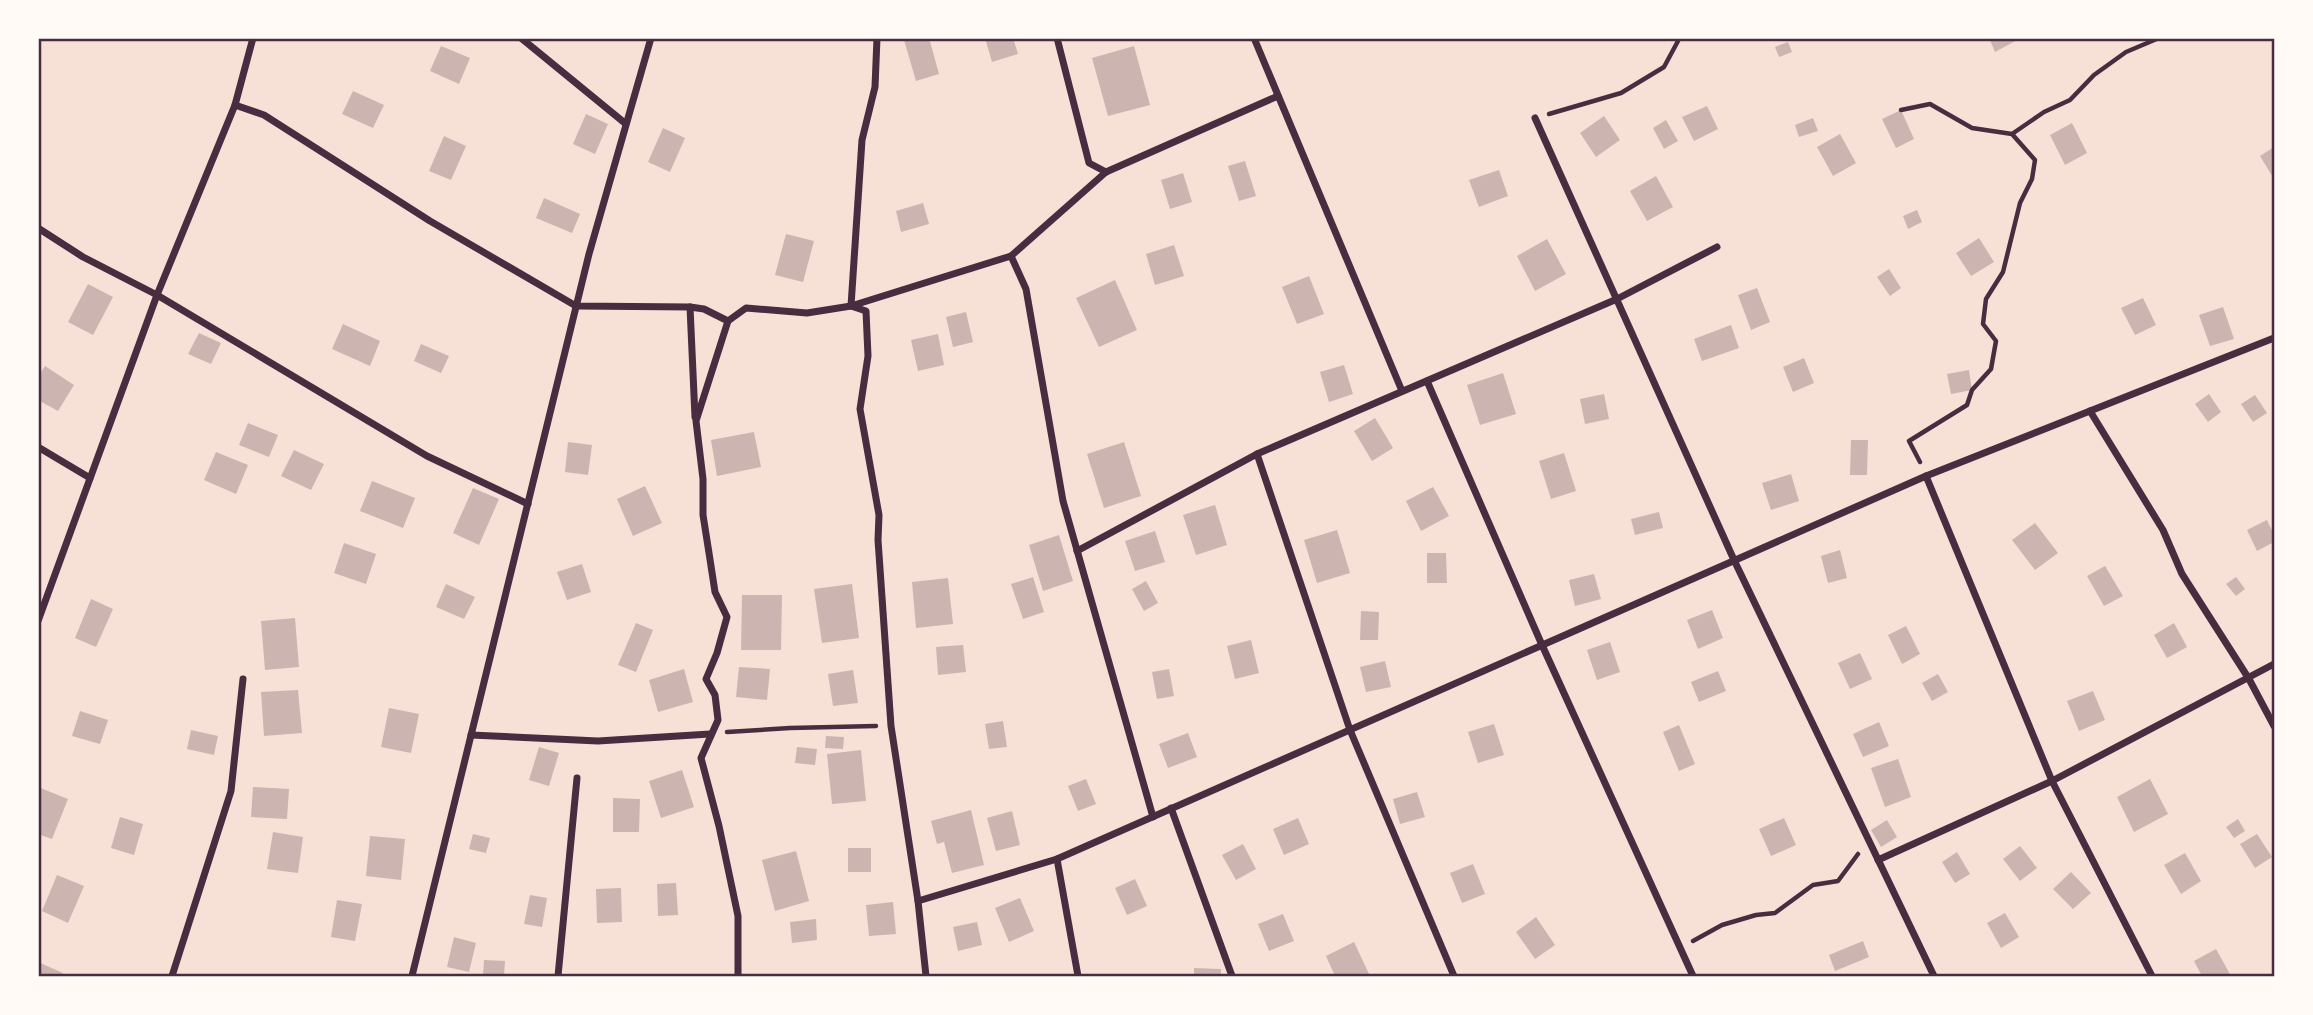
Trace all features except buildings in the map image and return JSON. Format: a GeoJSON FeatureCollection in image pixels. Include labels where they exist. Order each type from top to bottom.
{"type":"FeatureCollection","features":[{"type":"Feature","properties":{"kind":"street"},"geometry":{"type":"LineString","coordinates":[[38,621],[157,295],[235,105],[253,38]]}},
{"type":"Feature","properties":{"kind":"street"},"geometry":{"type":"LineString","coordinates":[[521,38],[626,124]]}},
{"type":"Feature","properties":{"kind":"street"},"geometry":{"type":"LineString","coordinates":[[412,976],[576,306],[651,38]]}},
{"type":"Feature","properties":{"kind":"street"},"geometry":{"type":"LineString","coordinates":[[851,306],[862,140],[875,86],[877,38]]}},
{"type":"Feature","properties":{"kind":"street"},"geometry":{"type":"LineString","coordinates":[[1057,38],[1089,163],[1106,172]]}},
{"type":"Feature","properties":{"kind":"street"},"geometry":{"type":"LineString","coordinates":[[1254,38],[1402,391]]}},
{"type":"Feature","properties":{"kind":"street"},"geometry":{"type":"LineString","coordinates":[[696,421],[728,321],[746,308],[807,313],[851,306],[1011,256],[1106,172],[1278,96]]}},
{"type":"Feature","properties":{"kind":"street"},"geometry":{"type":"LineString","coordinates":[[235,105],[264,115],[430,221],[576,306],[690,307],[704,309],[728,321]]}},
{"type":"Feature","properties":{"kind":"street"},"geometry":{"type":"LineString","coordinates":[[1535,118],[1734,560],[1934,976]]}},
{"type":"Feature","properties":{"kind":"street"},"geometry":{"type":"LineString","coordinates":[[38,229],[83,257],[157,295],[427,456],[528,504]]}},
{"type":"Feature","properties":{"kind":"street"},"geometry":{"type":"LineString","coordinates":[[1077,551],[1257,454],[1617,299],[1717,247]]}},
{"type":"Feature","properties":{"kind":"street"},"geometry":{"type":"LineString","coordinates":[[1011,256],[1026,289],[1063,501],[1153,817]]}},
{"type":"Feature","properties":{"kind":"street"},"geometry":{"type":"LineString","coordinates":[[851,306],[866,311],[868,356],[860,409],[879,514],[878,540],[891,726],[918,901],[926,976]]}},
{"type":"Feature","properties":{"kind":"street"},"geometry":{"type":"LineString","coordinates":[[690,307],[696,421],[703,479],[703,515],[715,592],[727,617],[706,679],[715,695],[718,720],[701,758],[738,916],[738,976]]}},
{"type":"Feature","properties":{"kind":"street"},"geometry":{"type":"LineString","coordinates":[[918,901],[1057,859],[1926,476],[2274,338]]}},
{"type":"Feature","properties":{"kind":"street"},"geometry":{"type":"LineString","coordinates":[[1427,381],[1542,645],[1693,976]]}},
{"type":"Feature","properties":{"kind":"street"},"geometry":{"type":"LineString","coordinates":[[2090,411],[2163,530],[2182,574],[2249,679],[2274,726]]}},
{"type":"Feature","properties":{"kind":"street"},"geometry":{"type":"LineString","coordinates":[[38,447],[90,478]]}},
{"type":"Feature","properties":{"kind":"street"},"geometry":{"type":"LineString","coordinates":[[1257,454],[1350,730],[1454,976]]}},
{"type":"Feature","properties":{"kind":"street"},"geometry":{"type":"LineString","coordinates":[[1926,476],[2052,781],[2152,976]]}},
{"type":"Feature","properties":{"kind":"street"},"geometry":{"type":"LineString","coordinates":[[1878,860],[2052,781],[2274,664]]}},
{"type":"Feature","properties":{"kind":"street"},"geometry":{"type":"LineString","coordinates":[[172,976],[231,791],[243,679]]}},
{"type":"Feature","properties":{"kind":"street"},"geometry":{"type":"LineString","coordinates":[[471,735],[598,741],[710,734]]}},
{"type":"Feature","properties":{"kind":"street"},"geometry":{"type":"LineString","coordinates":[[558,976],[577,778]]}},
{"type":"Feature","properties":{"kind":"street"},"geometry":{"type":"LineString","coordinates":[[1171,808],[1232,976]]}},
{"type":"Feature","properties":{"kind":"street"},"geometry":{"type":"LineString","coordinates":[[1057,859],[1078,976]]}},
{"type":"Feature","properties":{"kind":"path"},"geometry":{"type":"LineString","coordinates":[[1535,118],[1621,93],[1664,67],[1678,41],[1676,38]]}},
{"type":"Feature","properties":{"kind":"path"},"geometry":{"type":"LineString","coordinates":[[2012,134],[2044,111],[2070,100],[2094,75],[2126,52],[2159,38]]}},
{"type":"Feature","properties":{"kind":"path"},"geometry":{"type":"LineString","coordinates":[[1901,110],[1930,104],[1972,128],[2012,134],[2035,160],[2032,179],[2020,203],[2003,272],[1986,299],[1983,324],[1996,341],[1991,369],[1972,390],[1967,405],[1909,441],[1926,476]]}},
{"type":"Feature","properties":{"kind":"path"},"geometry":{"type":"LineString","coordinates":[[710,734],[790,728],[891,726]]}},
{"type":"Feature","properties":{"kind":"path"},"geometry":{"type":"LineString","coordinates":[[1680,948],[1722,925],[1756,915],[1775,913],[1813,885],[1838,881],[1869,840]]}}]}
